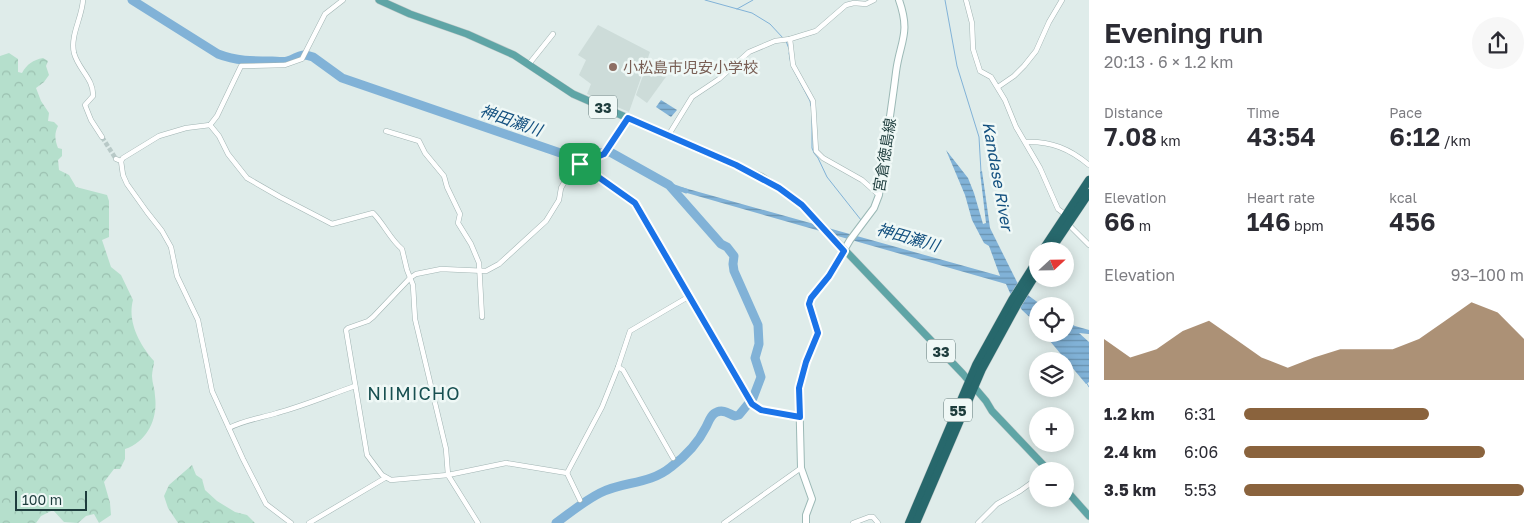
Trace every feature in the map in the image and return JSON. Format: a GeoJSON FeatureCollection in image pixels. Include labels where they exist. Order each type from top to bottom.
{"type":"FeatureCollection","features":[{"type":"Feature","properties":{"kind":"highway"},"geometry":{"type":"LineString","coordinates":[[1048,242],[1089,180]]}},
{"type":"Feature","properties":{"kind":"highway"},"geometry":{"type":"LineString","coordinates":[[1056,242],[1089,194]]}},
{"type":"Feature","properties":{"kind":"highway","name":"55"},"geometry":{"type":"LineString","coordinates":[[916,523],[972,385],[980,358],[1029,276]]}},
{"type":"Feature","properties":{"kind":"highway","name":"55"},"geometry":{"type":"LineString","coordinates":[[1015,302],[1029,283]]}},
{"type":"Feature","properties":{"kind":"highway","name":"55"},"geometry":{"type":"LineString","coordinates":[[909,523],[972,385]]}},
{"type":"Feature","properties":{"kind":"main road","name":"33"},"geometry":{"type":"LineString","coordinates":[[379,0],[410,14],[467,34],[514,55],[573,94],[736,165],[774,184],[802,205],[972,385],[992,411],[1040,462]]}},
{"type":"Feature","properties":{"kind":"main road","name":"宮倉徳島線"},"geometry":{"type":"LineString","coordinates":[[806,523],[806,516],[812,499],[802,468],[799,388],[806,362],[818,333],[809,304],[811,298],[829,276],[850,240],[874,208],[879,195],[896,70],[905,32],[900,0]]}},
{"type":"Feature","properties":{"kind":"main road"},"geometry":{"type":"LineString","coordinates":[[1074,499],[1089,516]]}},
{"type":"Feature","properties":{"kind":"street"},"geometry":{"type":"LineString","coordinates":[[83,0],[76,27],[74,51],[78,63],[92,86],[93,96],[85,105],[90,120],[102,137]]}},
{"type":"Feature","properties":{"kind":"street"},"geometry":{"type":"LineString","coordinates":[[290,523],[266,504],[228,428],[212,391],[198,320],[177,276],[172,248],[162,231],[127,184],[119,160],[159,136],[186,128],[210,125],[217,116],[242,66],[285,66],[302,59],[325,14],[342,0]]}},
{"type":"Feature","properties":{"kind":"street"},"geometry":{"type":"LineString","coordinates":[[668,136],[692,97],[756,48],[775,41],[816,31],[846,5],[854,3],[866,4],[874,0]]}},
{"type":"Feature","properties":{"kind":"street"},"geometry":{"type":"LineString","coordinates":[[966,0],[972,23],[973,49],[980,71],[991,77],[998,87],[1016,127],[1040,168],[1058,209],[1066,215]]}},
{"type":"Feature","properties":{"kind":"street"},"geometry":{"type":"LineString","coordinates":[[998,87],[1014,76],[1036,51],[1048,22],[1062,0]]}},
{"type":"Feature","properties":{"kind":"street"},"geometry":{"type":"LineString","coordinates":[[529,64],[553,34]]}},
{"type":"Feature","properties":{"kind":"street"},"geometry":{"type":"LineString","coordinates":[[790,38],[793,65],[813,101],[816,151],[823,158],[862,180],[879,195]]}},
{"type":"Feature","properties":{"kind":"street"},"geometry":{"type":"LineString","coordinates":[[567,473],[506,462],[448,475],[391,480],[385,478],[368,455],[346,330],[373,317],[416,274],[441,269],[486,271],[499,264],[546,221],[559,200],[565,181],[571,171],[580,164],[607,151],[628,118]]}},
{"type":"Feature","properties":{"kind":"street"},"geometry":{"type":"LineString","coordinates":[[210,125],[228,154],[247,178],[332,224],[373,213],[384,225],[396,244],[402,249],[412,285],[415,319],[446,449],[448,475],[478,523]]}},
{"type":"Feature","properties":{"kind":"street"},"geometry":{"type":"LineString","coordinates":[[386,131],[419,141],[425,153],[443,174],[460,214],[458,223],[478,263],[482,317]]}},
{"type":"Feature","properties":{"kind":"street"},"geometry":{"type":"LineString","coordinates":[[1026,142],[1045,143],[1070,151],[1089,165]]}},
{"type":"Feature","properties":{"kind":"street"},"geometry":{"type":"LineString","coordinates":[[580,164],[635,203],[750,402],[761,410],[800,417]]}},
{"type":"Feature","properties":{"kind":"street"},"geometry":{"type":"LineString","coordinates":[[1068,224],[1089,245]]}},
{"type":"Feature","properties":{"kind":"street"},"geometry":{"type":"LineString","coordinates":[[567,473],[602,407],[618,368],[630,331],[688,297]]}},
{"type":"Feature","properties":{"kind":"street"},"geometry":{"type":"LineString","coordinates":[[618,368],[622,370],[673,458]]}},
{"type":"Feature","properties":{"kind":"street"},"geometry":{"type":"LineString","coordinates":[[228,428],[257,417],[276,414],[355,386]]}},
{"type":"Feature","properties":{"kind":"street"},"geometry":{"type":"LineString","coordinates":[[724,523],[802,468]]}},
{"type":"Feature","properties":{"kind":"street"},"geometry":{"type":"LineString","coordinates":[[567,473],[580,500]]}},
{"type":"Feature","properties":{"kind":"street"},"geometry":{"type":"LineString","coordinates":[[308,523],[385,478]]}},
{"type":"Feature","properties":{"kind":"street"},"geometry":{"type":"LineString","coordinates":[[978,523],[998,504],[1029,485]]}},
{"type":"Feature","properties":{"kind":"street"},"geometry":{"type":"LineString","coordinates":[[853,523],[869,517],[873,517],[878,523]]}},
{"type":"Feature","properties":{"kind":"shaded area","name":"小松島市児安小学校"},"geometry":{"type":"Polygon","coordinates":[[[598,25],[650,52],[629,112],[587,94],[591,84],[579,75],[586,60],[578,55],[598,25]]]}},
{"type":"Feature","properties":{"kind":"shaded area"},"geometry":{"type":"Polygon","coordinates":[[[645,70],[666,71],[668,74],[647,103],[636,95],[645,70]]]}},
{"type":"Feature","properties":{"kind":"green space"},"geometry":{"type":"Polygon","coordinates":[[[9,53],[18,59],[18,72],[22,73],[33,61],[43,58],[48,61],[46,66],[49,75],[36,88],[41,101],[49,113],[48,121],[54,122],[58,126],[56,140],[58,148],[62,149],[62,156],[58,160],[59,170],[69,175],[76,187],[107,195],[109,201],[109,237],[102,240],[111,267],[121,275],[133,300],[132,317],[136,333],[154,361],[152,376],[156,404],[153,420],[145,435],[125,449],[125,459],[120,469],[114,469],[104,482],[110,503],[111,515],[99,523],[94,514],[86,516],[78,523],[64,522],[53,510],[41,516],[36,523],[0,523],[0,56],[9,53]]]}},
{"type":"Feature","properties":{"kind":"green space"},"geometry":{"type":"Polygon","coordinates":[[[192,465],[196,475],[202,479],[205,490],[217,501],[235,512],[247,515],[255,523],[178,523],[168,508],[164,496],[169,485],[192,465]]]}},
{"type":"Feature","properties":{"kind":"water"},"geometry":{"type":"Polygon","coordinates":[[[661,100],[677,110],[671,117],[656,107],[661,100]]]}},
{"type":"Feature","properties":{"kind":"water"},"geometry":{"type":"Polygon","coordinates":[[[946,150],[968,178],[983,224],[986,223],[980,172],[982,171],[990,228],[1017,282],[1030,297],[1029,317],[1022,310],[1006,284],[680,191],[681,187],[1000,276],[989,246],[984,243],[972,220],[965,195],[946,150]]]}},
{"type":"Feature","properties":{"kind":"water"},"geometry":{"type":"Polygon","coordinates":[[[1074,326],[1089,330],[1089,334],[1079,333],[1089,342],[1089,382],[1086,384],[1074,370],[1074,352],[1059,352],[1051,342],[1074,342],[1074,326]]]}},
{"type":"Feature","properties":{"kind":"waterway","name":"神田瀬川"},"geometry":{"type":"LineString","coordinates":[[132,0],[218,54],[245,60],[287,61],[301,55],[313,57],[342,78],[575,158],[610,152],[669,185],[721,244],[727,247],[734,256],[734,271],[758,325],[759,344],[755,358],[761,377],[753,398],[739,415],[735,416],[722,411],[713,414],[691,449],[663,473],[600,493],[556,523]]}},
{"type":"Feature","properties":{"kind":"waterway"},"geometry":{"type":"LineString","coordinates":[[705,0],[752,13],[770,24],[783,38]]}},
{"type":"Feature","properties":{"kind":"waterway","name":"Kandase River"},"geometry":{"type":"LineString","coordinates":[[737,9],[753,0]]}},
{"type":"Feature","properties":{"kind":"waterway","name":"Kandase River"},"geometry":{"type":"LineString","coordinates":[[945,0],[957,66],[979,137],[981,172]]}},
{"type":"Feature","properties":{"kind":"waterway"},"geometry":{"type":"LineString","coordinates":[[786,41],[789,49]]}},
{"type":"Feature","properties":{"kind":"waterway"},"geometry":{"type":"LineString","coordinates":[[789,53],[791,64]]}},
{"type":"Feature","properties":{"kind":"waterway"},"geometry":{"type":"LineString","coordinates":[[792,67],[811,106]]}},
{"type":"Feature","properties":{"kind":"waterway"},"geometry":{"type":"LineString","coordinates":[[812,115],[812,148],[814,153],[827,177],[861,220]]}},
{"type":"Feature","properties":{"kind":"waterway","name":"神田瀬川"},"geometry":{"type":"LineString","coordinates":[[669,185],[686,191]]}},
{"type":"Feature","properties":{"kind":"waterway"},"geometry":{"type":"LineString","coordinates":[[1086,382],[1089,387]]}},
{"type":"Feature","properties":{"kind":"tunnel"},"geometry":{"type":"LineString","coordinates":[[102,137],[116,159]]}},
{"type":"Feature","properties":{"kind":"place","name":"小松島市児安小学校"},"geometry":{"type":"Point","coordinates":[613,67]}},
{"type":"Feature","properties":{"kind":"district","name":"NIIMICHO"},"geometry":{"type":"Point","coordinates":[414,393]}},
{"type":"Feature","properties":{"kind":"route"},"geometry":{"type":"LineString","coordinates":[[628,118],[762,177],[802,205],[844,251],[829,276],[811,298],[809,304],[818,333],[806,362],[799,388],[800,417],[761,410],[752,404],[635,203],[580,164],[606,153],[628,118]]}}]}
